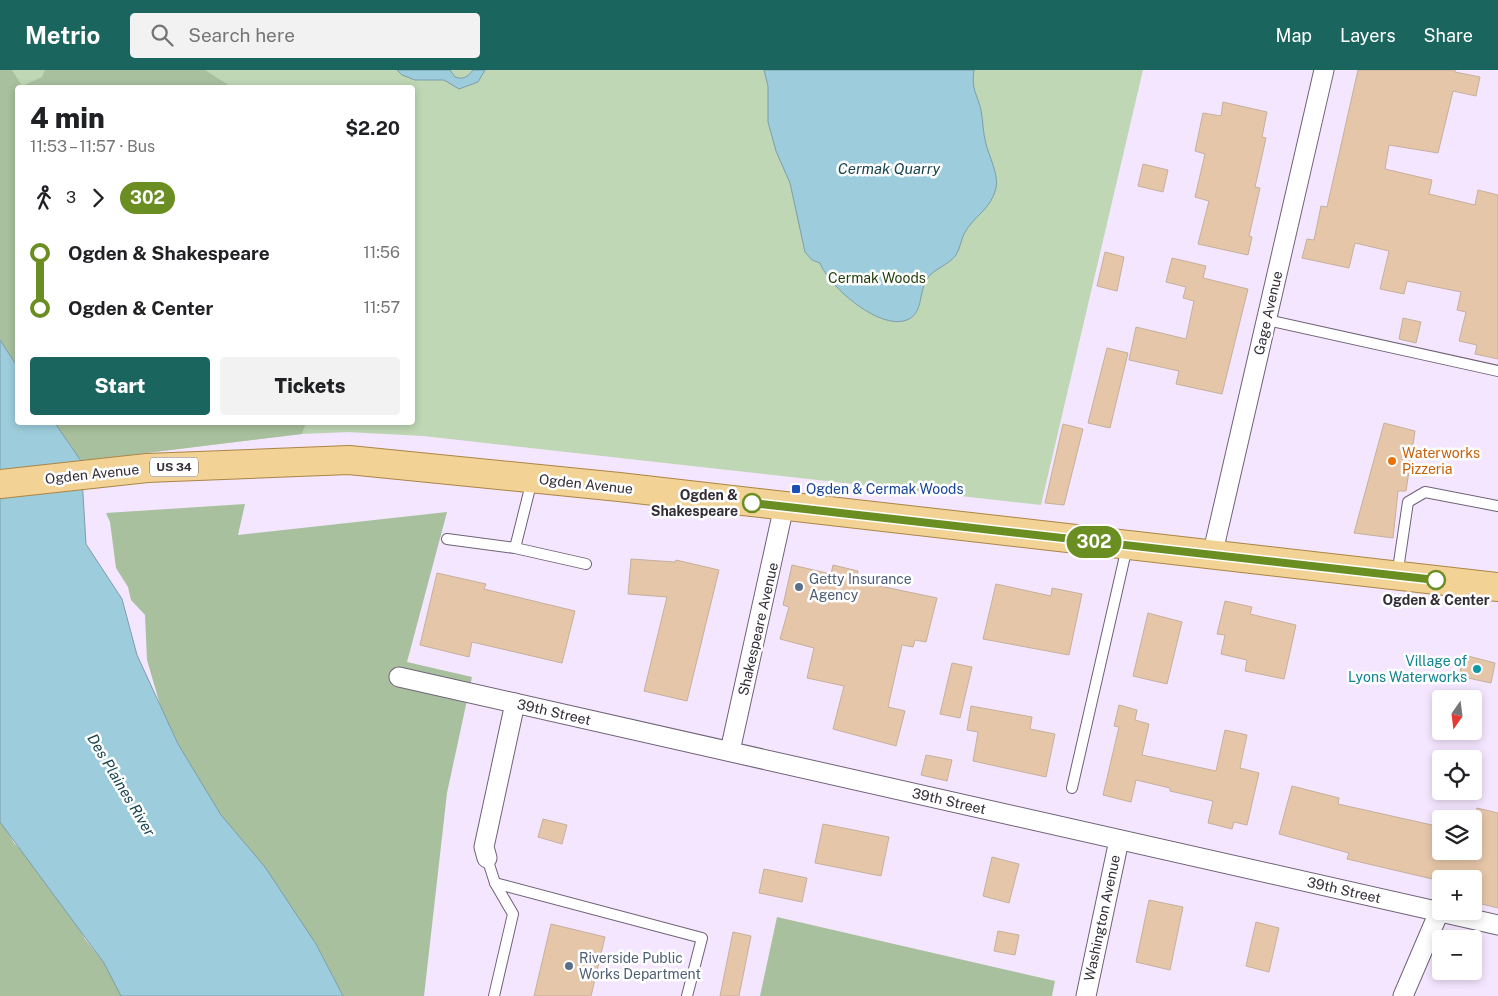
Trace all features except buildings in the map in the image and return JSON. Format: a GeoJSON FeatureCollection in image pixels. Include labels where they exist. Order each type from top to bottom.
{"type":"FeatureCollection","features":[{"type":"Feature","properties":{"kind":"main road","name":"Ogden Avenue"},"geometry":{"type":"LineString","coordinates":[[0,484],[147,468],[350,460],[784,506],[1397,576],[1497,582]]}},
{"type":"Feature","properties":{"kind":"street","name":"Gage Avenue"},"geometry":{"type":"LineString","coordinates":[[1212,556],[1324,70]]}},
{"type":"Feature","properties":{"kind":"street","name":"Shakespeare Avenue"},"geometry":{"type":"LineString","coordinates":[[730,751],[784,506]]}},
{"type":"Feature","properties":{"kind":"street","name":"39th Street"},"geometry":{"type":"LineString","coordinates":[[399,677],[1432,910]]}},
{"type":"Feature","properties":{"kind":"street"},"geometry":{"type":"LineString","coordinates":[[487,858],[484,847],[515,703]]}},
{"type":"Feature","properties":{"kind":"street","name":"Washington Avenue"},"geometry":{"type":"LineString","coordinates":[[1086,996],[1119,840]]}},
{"type":"Feature","properties":{"kind":"street"},"geometry":{"type":"LineString","coordinates":[[1403,996],[1436,920]]}},
{"type":"Feature","properties":{"kind":"street","name":"39th Street"},"geometry":{"type":"LineString","coordinates":[[1475,920],[1498,925]]}},
{"type":"Feature","properties":{"kind":"lane"},"geometry":{"type":"LineString","coordinates":[[1267,320],[1498,371]]}},
{"type":"Feature","properties":{"kind":"lane"},"geometry":{"type":"LineString","coordinates":[[515,548],[532,479]]}},
{"type":"Feature","properties":{"kind":"lane"},"geometry":{"type":"LineString","coordinates":[[1397,576],[1408,502],[1425,492],[1498,506]]}},
{"type":"Feature","properties":{"kind":"lane"},"geometry":{"type":"LineString","coordinates":[[447,539],[515,548],[586,564]]}},
{"type":"Feature","properties":{"kind":"lane"},"geometry":{"type":"LineString","coordinates":[[1072,788],[1128,546]]}},
{"type":"Feature","properties":{"kind":"lane"},"geometry":{"type":"LineString","coordinates":[[487,858],[495,883],[513,914],[494,996]]}},
{"type":"Feature","properties":{"kind":"lane"},"geometry":{"type":"LineString","coordinates":[[495,883],[702,938],[687,996]]}},
{"type":"Feature","properties":{"kind":"green space","name":"Cermak Woods"},"geometry":{"type":"Polygon","coordinates":[[[0,70],[1143,70],[1041,505],[423,436],[348,432],[302,434],[81,461],[56,425],[415,425],[415,85],[15,85],[15,363],[0,340],[0,70]]]}},
{"type":"Feature","properties":{"kind":"green space"},"geometry":{"type":"Polygon","coordinates":[[[0,70],[12,70],[21,85],[15,85],[15,363],[0,340],[0,70]]]}},
{"type":"Feature","properties":{"kind":"green space"},"geometry":{"type":"Polygon","coordinates":[[[45,70],[205,70],[227,84],[24,85],[42,77],[45,70]]]}},
{"type":"Feature","properties":{"kind":"green space"},"geometry":{"type":"Polygon","coordinates":[[[56,425],[305,425],[302,434],[81,461],[56,425]]]}},
{"type":"Feature","properties":{"kind":"green space"},"geometry":{"type":"Polygon","coordinates":[[[245,504],[238,535],[447,512],[407,662],[472,677],[447,793],[424,996],[343,996],[316,944],[230,853],[161,708],[147,660],[145,615],[131,600],[128,587],[116,568],[110,522],[106,513],[245,504]]]}},
{"type":"Feature","properties":{"kind":"green space"},"geometry":{"type":"Polygon","coordinates":[[[0,819],[14,843],[33,862],[68,908],[85,939],[109,969],[122,996],[0,996],[0,819]]]}},
{"type":"Feature","properties":{"kind":"green space"},"geometry":{"type":"Polygon","coordinates":[[[777,917],[1055,981],[1052,996],[760,996],[777,917]]]}},
{"type":"Feature","properties":{"kind":"water"},"geometry":{"type":"Polygon","coordinates":[[[397,70],[450,70],[455,77],[463,78],[473,70],[485,70],[478,82],[459,89],[444,80],[415,80],[402,75],[397,70]]]}},
{"type":"Feature","properties":{"kind":"water","name":"Cermak Quarry"},"geometry":{"type":"Polygon","coordinates":[[[764,70],[974,70],[974,87],[981,110],[984,136],[997,183],[994,196],[968,227],[956,255],[933,272],[927,279],[917,311],[909,319],[898,322],[885,320],[871,314],[845,295],[825,273],[820,263],[812,260],[805,252],[790,183],[776,151],[768,122],[768,86],[764,70]]]}},
{"type":"Feature","properties":{"kind":"water","name":"Des Plaines River"},"geometry":{"type":"Polygon","coordinates":[[[0,340],[15,363],[15,425],[56,425],[81,461],[86,544],[122,599],[137,655],[178,744],[221,815],[265,867],[316,944],[343,996],[121,996],[104,963],[0,822],[0,340]]]}},
{"type":"Feature","properties":{"kind":"bus line","name":"302"},"geometry":{"type":"LineString","coordinates":[[752,503],[1436,580]]}},
{"type":"Feature","properties":{"kind":"place","name":"Waterworks Pizzeria"},"geometry":{"type":"Point","coordinates":[1392,461]}},
{"type":"Feature","properties":{"kind":"place","name":"Ogden & Cermak Woods"},"geometry":{"type":"Point","coordinates":[796,489]}},
{"type":"Feature","properties":{"kind":"place","name":"Ogden & Shakespeare"},"geometry":{"type":"Point","coordinates":[752,503]}},
{"type":"Feature","properties":{"kind":"place","name":"Ogden & Center"},"geometry":{"type":"Point","coordinates":[1436,580]}},
{"type":"Feature","properties":{"kind":"place","name":"Getty Insurance Agency"},"geometry":{"type":"Point","coordinates":[799,587]}},
{"type":"Feature","properties":{"kind":"place","name":"Village of Lyons Waterworks"},"geometry":{"type":"Point","coordinates":[1477,669]}},
{"type":"Feature","properties":{"kind":"place","name":"Riverside Public Works Department"},"geometry":{"type":"Point","coordinates":[569,966]}}]}
